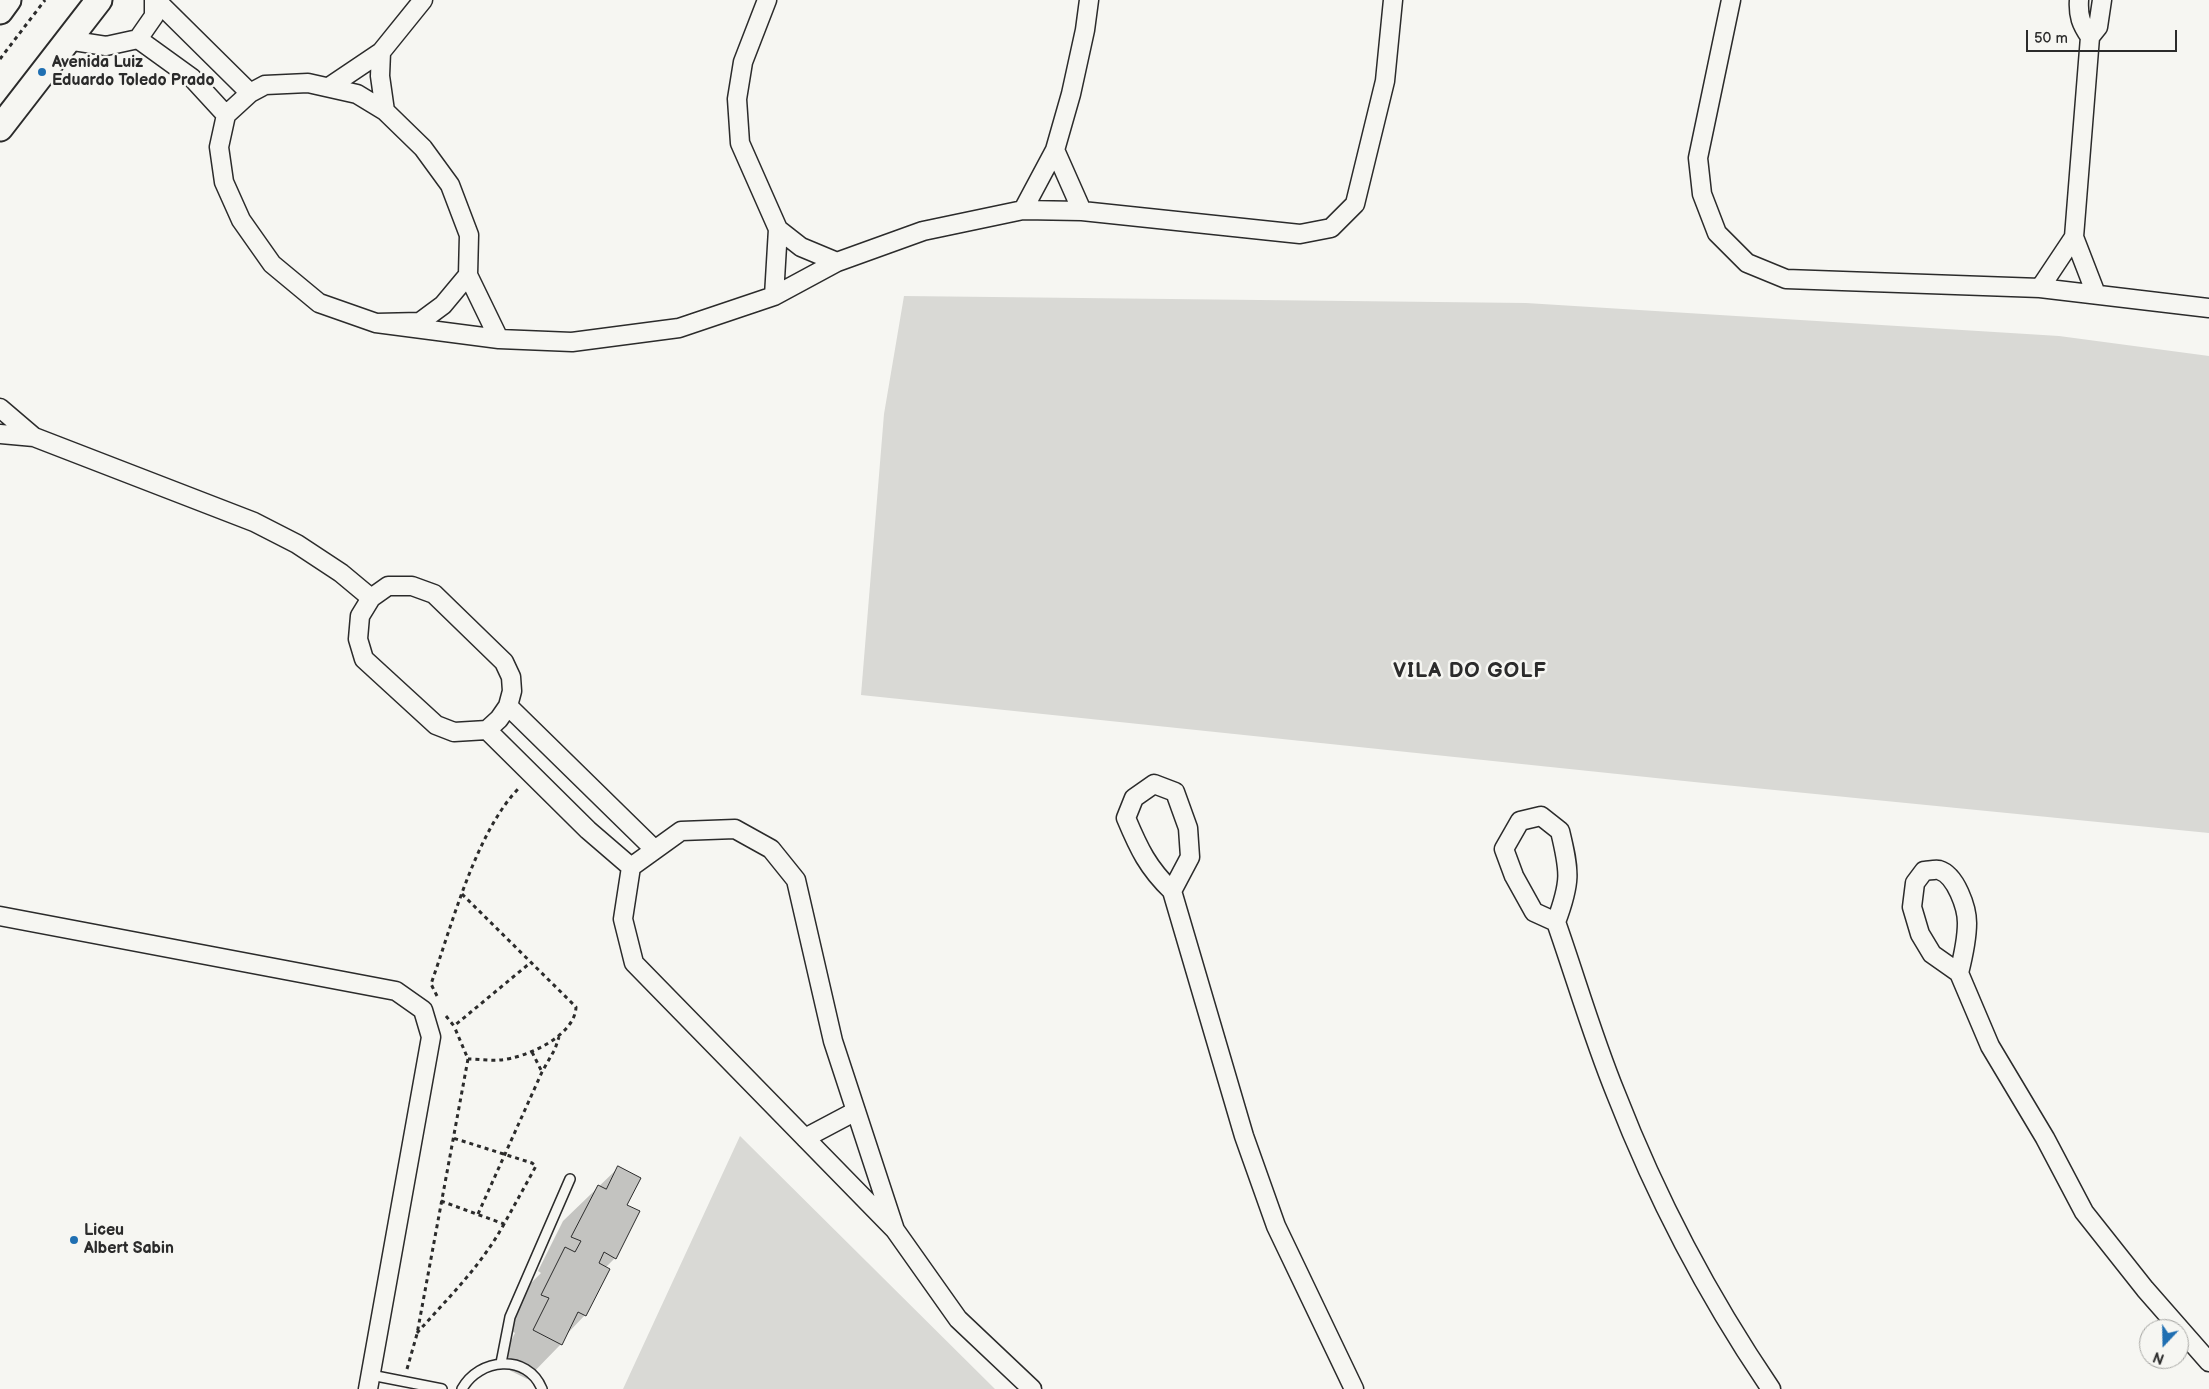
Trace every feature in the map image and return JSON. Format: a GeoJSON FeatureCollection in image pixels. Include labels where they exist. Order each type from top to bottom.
{"type":"FeatureCollection","features":[{"type":"Feature","properties":{"kind":"main road"},"geometry":{"type":"LineString","coordinates":[[0,11],[8,0]]}},
{"type":"Feature","properties":{"kind":"main road"},"geometry":{"type":"LineString","coordinates":[[0,128],[99,0]]}},
{"type":"Feature","properties":{"kind":"street"},"geometry":{"type":"LineString","coordinates":[[67,40],[106,46],[138,39],[154,16],[155,0]]}},
{"type":"Feature","properties":{"kind":"street"},"geometry":{"type":"LineString","coordinates":[[155,0],[250,93]]}},
{"type":"Feature","properties":{"kind":"street"},"geometry":{"type":"LineString","coordinates":[[330,87],[381,52],[424,0]]}},
{"type":"Feature","properties":{"kind":"street"},"geometry":{"type":"LineString","coordinates":[[767,0],[743,62],[737,99],[740,143],[778,229],[774,296]]}},
{"type":"Feature","properties":{"kind":"street"},"geometry":{"type":"LineString","coordinates":[[1023,210],[1055,150],[1071,94],[1085,30],[1089,0]]}},
{"type":"Feature","properties":{"kind":"street"},"geometry":{"type":"LineString","coordinates":[[500,339],[468,275],[469,235],[450,185],[423,148],[384,111],[357,94],[308,83],[264,85],[250,93],[226,115],[219,147],[224,182],[241,220],[272,264],[318,303],[376,323],[500,339],[572,342],[678,328],[774,296],[837,262],[923,231],[1023,210],[1082,210],[1300,234],[1331,228],[1355,204],[1385,81],[1394,0]]}},
{"type":"Feature","properties":{"kind":"street"},"geometry":{"type":"LineString","coordinates":[[1731,0],[1698,158],[1702,194],[1717,233],[1747,263],[1786,279],[2040,288],[2209,308]]}},
{"type":"Feature","properties":{"kind":"street"},"geometry":{"type":"LineString","coordinates":[[2079,0],[2078,16],[2090,37]]}},
{"type":"Feature","properties":{"kind":"street"},"geometry":{"type":"LineString","coordinates":[[2096,294],[2074,237],[2090,37],[2098,28],[2102,0]]}},
{"type":"Feature","properties":{"kind":"street"},"geometry":{"type":"LineString","coordinates":[[138,39],[192,78],[226,115]]}},
{"type":"Feature","properties":{"kind":"street"},"geometry":{"type":"LineString","coordinates":[[381,52],[380,76],[384,111]]}},
{"type":"Feature","properties":{"kind":"street"},"geometry":{"type":"LineString","coordinates":[[1055,150],[1082,210]]}},
{"type":"Feature","properties":{"kind":"street"},"geometry":{"type":"LineString","coordinates":[[778,229],[801,246],[837,262]]}},
{"type":"Feature","properties":{"kind":"street"},"geometry":{"type":"LineString","coordinates":[[2040,288],[2074,237]]}},
{"type":"Feature","properties":{"kind":"street"},"geometry":{"type":"LineString","coordinates":[[376,323],[420,322],[443,305],[468,275]]}},
{"type":"Feature","properties":{"kind":"street"},"geometry":{"type":"LineString","coordinates":[[0,408],[34,437]]}},
{"type":"Feature","properties":{"kind":"street"},"geometry":{"type":"LineString","coordinates":[[0,434],[34,437],[254,522],[298,544],[341,573],[371,598]]}},
{"type":"Feature","properties":{"kind":"street"},"geometry":{"type":"LineString","coordinates":[[388,586],[412,586],[434,594],[504,662],[511,677],[512,690],[508,706],[499,719],[487,730],[454,732],[436,725],[364,659],[358,639],[360,616],[371,598],[388,586]]}},
{"type":"Feature","properties":{"kind":"street"},"geometry":{"type":"LineString","coordinates":[[508,706],[654,849]]}},
{"type":"Feature","properties":{"kind":"street"},"geometry":{"type":"LineString","coordinates":[[487,730],[588,830],[631,867]]}},
{"type":"Feature","properties":{"kind":"street"},"geometry":{"type":"LineString","coordinates":[[1172,891],[1190,857],[1188,828],[1175,792],[1154,784],[1134,798],[1126,818],[1138,846],[1153,873],[1172,891],[1244,1136],[1276,1226],[1354,1389]]}},
{"type":"Feature","properties":{"kind":"street"},"geometry":{"type":"LineString","coordinates":[[1556,922],[1534,912],[1514,876],[1504,849],[1520,821],[1540,816],[1560,831],[1569,867],[1566,894],[1556,922],[1616,1094],[1670,1215],[1737,1339],[1771,1389]]}},
{"type":"Feature","properties":{"kind":"street"},"geometry":{"type":"LineString","coordinates":[[895,1230],[833,1041],[796,880],[771,849],[735,829],[681,831],[631,867],[623,919],[634,963],[895,1230],[958,1319],[1032,1389]]}},
{"type":"Feature","properties":{"kind":"street"},"geometry":{"type":"LineString","coordinates":[[1959,973],[1965,946],[1967,921],[1961,899],[1955,882],[1940,870],[1924,871],[1915,883],[1912,907],[1920,934],[1932,954],[1959,973],[1990,1046],[2045,1138],[2084,1212],[2145,1289],[2209,1362]]}},
{"type":"Feature","properties":{"kind":"street"},"geometry":{"type":"LineString","coordinates":[[0,916],[396,991],[423,1010],[431,1037],[370,1382]]}},
{"type":"Feature","properties":{"kind":"street"},"geometry":{"type":"LineString","coordinates":[[805,1138],[856,1110]]}},
{"type":"Feature","properties":{"kind":"lane"},"geometry":{"type":"LineString","coordinates":[[501,1363],[510,1317],[570,1178]]}},
{"type":"Feature","properties":{"kind":"lane"},"geometry":{"type":"LineString","coordinates":[[462,1389],[466,1381],[476,1372],[488,1366],[501,1363],[516,1366],[530,1372],[542,1389]]}},
{"type":"Feature","properties":{"kind":"lane"},"geometry":{"type":"LineString","coordinates":[[370,1382],[404,1381],[442,1389]]}},
{"type":"Feature","properties":{"kind":"path"},"geometry":{"type":"LineString","coordinates":[[0,59],[45,0]]}},
{"type":"Feature","properties":{"kind":"path"},"geometry":{"type":"LineString","coordinates":[[440,1002],[431,984],[462,894],[491,826],[512,795],[532,774]]}},
{"type":"Feature","properties":{"kind":"path"},"geometry":{"type":"LineString","coordinates":[[462,894],[576,1007],[576,1014],[573,1020],[559,1036],[532,1052],[501,1060],[468,1059]]}},
{"type":"Feature","properties":{"kind":"path"},"geometry":{"type":"LineString","coordinates":[[454,1026],[530,963]]}},
{"type":"Feature","properties":{"kind":"path"},"geometry":{"type":"LineString","coordinates":[[404,1381],[416,1334],[468,1059],[454,1026],[444,1011]]}},
{"type":"Feature","properties":{"kind":"path"},"geometry":{"type":"LineString","coordinates":[[478,1214],[542,1072],[555,1049],[559,1036]]}},
{"type":"Feature","properties":{"kind":"path"},"geometry":{"type":"LineString","coordinates":[[532,1052],[542,1072]]}},
{"type":"Feature","properties":{"kind":"path"},"geometry":{"type":"LineString","coordinates":[[416,1334],[474,1268],[495,1240],[536,1166],[532,1162],[453,1138]]}},
{"type":"Feature","properties":{"kind":"path"},"geometry":{"type":"LineString","coordinates":[[440,1201],[504,1224]]}},
{"type":"Feature","properties":{"kind":"shaded area"},"geometry":{"type":"Polygon","coordinates":[[[904,296],[1526,303],[2059,336],[2209,356],[2209,833],[1694,782],[861,695],[884,414],[904,296]]]}},
{"type":"Feature","properties":{"kind":"shaded area"},"geometry":{"type":"Polygon","coordinates":[[[740,1136],[995,1389],[623,1389],[740,1136]]]}},
{"type":"Feature","properties":{"kind":"building"},"geometry":{"type":"Polygon","coordinates":[[[618,1166],[641,1178],[627,1205],[640,1211],[616,1259],[604,1252],[599,1263],[610,1269],[586,1316],[578,1312],[562,1345],[533,1330],[549,1298],[541,1295],[565,1247],[575,1252],[581,1241],[571,1237],[598,1185],[606,1189],[618,1166]]]}},
{"type":"Feature","properties":{"kind":"place","name":"Avenida Luiz Eduardo Toledo Prado"},"geometry":{"type":"Point","coordinates":[42,72]}},
{"type":"Feature","properties":{"kind":"place","name":"Liceu Albert Sabin"},"geometry":{"type":"Point","coordinates":[74,1240]}},
{"type":"Feature","properties":{"kind":"district","name":"VILA DO GOLF"},"geometry":{"type":"Point","coordinates":[1470,672]}}]}
